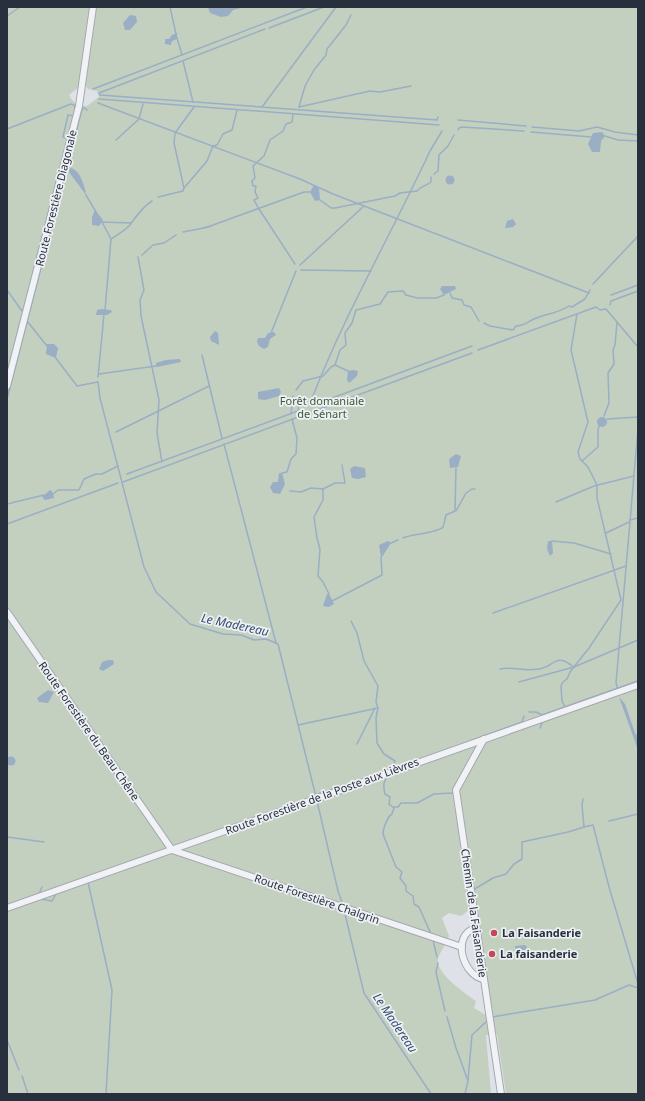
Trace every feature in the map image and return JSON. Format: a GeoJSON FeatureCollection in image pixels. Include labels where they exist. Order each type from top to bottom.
{"type":"FeatureCollection","features":[{"type":"Feature","properties":{"kind":"street","name":"Route Forestière Diagonale"},"geometry":{"type":"LineString","coordinates":[[7,386],[79,106],[93,7]]}},
{"type":"Feature","properties":{"kind":"street","name":"Route Forestière du Beau Chêne"},"geometry":{"type":"LineString","coordinates":[[7,612],[172,850]]}},
{"type":"Feature","properties":{"kind":"street","name":"Route Forestière de la Poste aux Lièvres"},"geometry":{"type":"LineString","coordinates":[[7,908],[638,684]]}},
{"type":"Feature","properties":{"kind":"street","name":"Chemin de la Faisanderie"},"geometry":{"type":"LineString","coordinates":[[484,739],[456,790],[501,1094]]}},
{"type":"Feature","properties":{"kind":"street","name":"Route Forestière Chalgrin"},"geometry":{"type":"LineString","coordinates":[[172,850],[462,947]]}},
{"type":"Feature","properties":{"kind":"street"},"geometry":{"type":"LineString","coordinates":[[476,928],[467,934],[462,947],[462,957],[467,968],[473,975],[483,980]]}},
{"type":"Feature","properties":{"kind":"green space","name":"Forêt domaniale de Sénart"},"geometry":{"type":"Polygon","coordinates":[[[7,7],[638,7],[638,1094],[506,1094],[497,1034],[486,1035],[491,1094],[7,1094],[7,7]],[[84,83],[69,95],[76,104],[87,106],[99,97],[97,91],[88,89],[84,83]],[[472,908],[461,916],[449,913],[442,918],[449,936],[439,956],[438,965],[452,983],[476,1001],[474,1008],[489,1017],[472,908]]]}},
{"type":"Feature","properties":{"kind":"water"},"geometry":{"type":"Polygon","coordinates":[[[208,7],[245,7],[233,10],[228,16],[221,17],[210,13],[208,7]]]}},
{"type":"Feature","properties":{"kind":"water"},"geometry":{"type":"Polygon","coordinates":[[[130,15],[136,16],[137,22],[130,30],[125,30],[123,23],[130,15]]]}},
{"type":"Feature","properties":{"kind":"water"},"geometry":{"type":"Polygon","coordinates":[[[177,33],[177,39],[172,41],[171,45],[165,44],[165,39],[169,39],[172,35],[177,33]]]}},
{"type":"Feature","properties":{"kind":"water"},"geometry":{"type":"Polygon","coordinates":[[[602,132],[605,136],[601,141],[600,152],[592,152],[588,144],[593,133],[602,132]]]}},
{"type":"Feature","properties":{"kind":"water"},"geometry":{"type":"Polygon","coordinates":[[[70,168],[74,169],[79,175],[86,195],[69,172],[70,168]]]}},
{"type":"Feature","properties":{"kind":"water"},"geometry":{"type":"Polygon","coordinates":[[[450,175],[455,180],[450,185],[445,180],[450,175]]]}},
{"type":"Feature","properties":{"kind":"water"},"geometry":{"type":"Polygon","coordinates":[[[314,185],[319,188],[320,200],[315,201],[310,192],[314,185]]]}},
{"type":"Feature","properties":{"kind":"water"},"geometry":{"type":"Polygon","coordinates":[[[95,210],[103,220],[99,226],[92,225],[92,217],[95,210]]]}},
{"type":"Feature","properties":{"kind":"water"},"geometry":{"type":"Polygon","coordinates":[[[513,219],[516,224],[513,227],[505,228],[507,221],[513,219]]]}},
{"type":"Feature","properties":{"kind":"water"},"geometry":{"type":"Polygon","coordinates":[[[442,286],[455,286],[456,289],[444,295],[440,289],[442,286]]]}},
{"type":"Feature","properties":{"kind":"water"},"geometry":{"type":"Polygon","coordinates":[[[97,310],[111,310],[112,312],[107,315],[96,315],[97,310]]]}},
{"type":"Feature","properties":{"kind":"water"},"geometry":{"type":"Polygon","coordinates":[[[215,331],[218,333],[219,345],[211,341],[210,337],[215,331]]]}},
{"type":"Feature","properties":{"kind":"water"},"geometry":{"type":"Polygon","coordinates":[[[274,332],[276,335],[270,339],[268,347],[264,349],[259,346],[257,342],[258,338],[265,338],[268,333],[274,332]]]}},
{"type":"Feature","properties":{"kind":"water"},"geometry":{"type":"Polygon","coordinates":[[[47,344],[54,344],[58,348],[56,358],[46,354],[47,344]]]}},
{"type":"Feature","properties":{"kind":"water"},"geometry":{"type":"Polygon","coordinates":[[[180,359],[181,362],[157,367],[156,365],[156,363],[166,360],[180,359]]]}},
{"type":"Feature","properties":{"kind":"water"},"geometry":{"type":"Polygon","coordinates":[[[348,371],[358,371],[357,376],[349,383],[347,380],[348,371]]]}},
{"type":"Feature","properties":{"kind":"water"},"geometry":{"type":"Polygon","coordinates":[[[279,388],[281,392],[279,396],[265,400],[258,399],[258,392],[279,388]]]}},
{"type":"Feature","properties":{"kind":"water"},"geometry":{"type":"Polygon","coordinates":[[[600,417],[604,417],[606,418],[606,426],[600,427],[597,424],[597,420],[600,417]]]}},
{"type":"Feature","properties":{"kind":"water"},"geometry":{"type":"Polygon","coordinates":[[[456,454],[461,456],[458,467],[450,468],[449,459],[456,454]]]}},
{"type":"Feature","properties":{"kind":"water"},"geometry":{"type":"Polygon","coordinates":[[[354,466],[365,468],[366,477],[358,479],[352,478],[350,469],[354,466]]]}},
{"type":"Feature","properties":{"kind":"water"},"geometry":{"type":"Polygon","coordinates":[[[279,473],[282,473],[285,484],[280,494],[273,493],[270,487],[273,482],[278,482],[279,473]]]}},
{"type":"Feature","properties":{"kind":"water"},"geometry":{"type":"Polygon","coordinates":[[[50,490],[52,491],[54,498],[45,500],[42,497],[50,490]]]}},
{"type":"Feature","properties":{"kind":"water"},"geometry":{"type":"Polygon","coordinates":[[[388,541],[391,543],[381,557],[379,545],[388,541]]]}},
{"type":"Feature","properties":{"kind":"water"},"geometry":{"type":"Polygon","coordinates":[[[548,541],[552,541],[553,553],[550,556],[547,549],[548,541]]]}},
{"type":"Feature","properties":{"kind":"water"},"geometry":{"type":"Polygon","coordinates":[[[327,594],[329,594],[334,604],[329,607],[323,606],[327,594]]]}},
{"type":"Feature","properties":{"kind":"water"},"geometry":{"type":"Polygon","coordinates":[[[113,660],[114,664],[103,671],[99,669],[102,662],[113,660]]]}},
{"type":"Feature","properties":{"kind":"water"},"geometry":{"type":"Polygon","coordinates":[[[48,690],[54,692],[48,703],[39,702],[37,698],[48,690]]]}},
{"type":"Feature","properties":{"kind":"water"},"geometry":{"type":"Polygon","coordinates":[[[619,697],[625,704],[635,733],[638,737],[638,750],[619,697]]]}},
{"type":"Feature","properties":{"kind":"water"},"geometry":{"type":"Polygon","coordinates":[[[9,757],[13,757],[15,761],[13,765],[9,765],[7,763],[7,759],[9,757]]]}},
{"type":"Feature","properties":{"kind":"water"},"geometry":{"type":"Polygon","coordinates":[[[525,945],[527,947],[525,950],[516,952],[515,946],[525,945]]]}},
{"type":"Feature","properties":{"kind":"waterway"},"geometry":{"type":"LineString","coordinates":[[7,16],[20,7]]}},
{"type":"Feature","properties":{"kind":"waterway"},"geometry":{"type":"LineString","coordinates":[[170,7],[176,34]]}},
{"type":"Feature","properties":{"kind":"waterway"},"geometry":{"type":"LineString","coordinates":[[93,89],[307,7]]}},
{"type":"Feature","properties":{"kind":"waterway"},"geometry":{"type":"LineString","coordinates":[[269,28],[324,7]]}},
{"type":"Feature","properties":{"kind":"waterway"},"geometry":{"type":"LineString","coordinates":[[262,107],[336,7]]}},
{"type":"Feature","properties":{"kind":"waterway"},"geometry":{"type":"LineString","coordinates":[[299,107],[305,86],[314,70],[326,55],[327,49],[346,25],[351,15]]}},
{"type":"Feature","properties":{"kind":"waterway"},"geometry":{"type":"LineString","coordinates":[[265,29],[99,93],[100,95],[437,120],[438,117]]}},
{"type":"Feature","properties":{"kind":"waterway"},"geometry":{"type":"LineString","coordinates":[[177,38],[182,55]]}},
{"type":"Feature","properties":{"kind":"waterway"},"geometry":{"type":"LineString","coordinates":[[183,61],[193,102]]}},
{"type":"Feature","properties":{"kind":"waterway"},"geometry":{"type":"LineString","coordinates":[[299,107],[370,91],[380,92],[411,86]]}},
{"type":"Feature","properties":{"kind":"waterway"},"geometry":{"type":"LineString","coordinates":[[99,99],[439,125]]}},
{"type":"Feature","properties":{"kind":"waterway"},"geometry":{"type":"LineString","coordinates":[[98,103],[300,179],[333,194],[589,293]]}},
{"type":"Feature","properties":{"kind":"waterway"},"geometry":{"type":"LineString","coordinates":[[7,129],[71,104],[74,105],[75,108]]}},
{"type":"Feature","properties":{"kind":"waterway"},"geometry":{"type":"LineString","coordinates":[[116,140],[139,119],[143,104]]}},
{"type":"Feature","properties":{"kind":"waterway"},"geometry":{"type":"LineString","coordinates":[[158,197],[183,191],[184,188],[174,143],[175,133],[194,107]]}},
{"type":"Feature","properties":{"kind":"waterway"},"geometry":{"type":"LineString","coordinates":[[7,399],[82,109],[85,108],[87,110]]}},
{"type":"Feature","properties":{"kind":"waterway"},"geometry":{"type":"LineString","coordinates":[[184,188],[207,161],[213,146],[217,145],[223,134],[232,130],[237,110]]}},
{"type":"Feature","properties":{"kind":"waterway"},"geometry":{"type":"LineString","coordinates":[[293,114],[292,122],[286,124],[283,131],[270,140],[264,156],[253,166],[255,178],[252,181],[253,186],[256,186],[255,192],[258,198],[254,200],[295,264]]}},
{"type":"Feature","properties":{"kind":"waterway"},"geometry":{"type":"LineString","coordinates":[[68,139],[63,137],[68,115],[74,116]]}},
{"type":"Feature","properties":{"kind":"waterway"},"geometry":{"type":"LineString","coordinates":[[458,120],[526,126]]}},
{"type":"Feature","properties":{"kind":"waterway"},"geometry":{"type":"LineString","coordinates":[[458,130],[462,127],[524,131]]}},
{"type":"Feature","properties":{"kind":"waterway"},"geometry":{"type":"LineString","coordinates":[[532,127],[579,131],[597,127],[615,132],[638,135]]}},
{"type":"Feature","properties":{"kind":"waterway"},"geometry":{"type":"LineString","coordinates":[[305,401],[311,401],[353,306],[430,151],[442,131]]}},
{"type":"Feature","properties":{"kind":"waterway"},"geometry":{"type":"LineString","coordinates":[[531,132],[591,137]]}},
{"type":"Feature","properties":{"kind":"waterway"},"geometry":{"type":"LineString","coordinates":[[434,174],[438,171],[439,155],[448,146],[454,135]]}},
{"type":"Feature","properties":{"kind":"waterway"},"geometry":{"type":"LineString","coordinates":[[605,136],[618,140],[638,141]]}},
{"type":"Feature","properties":{"kind":"waterway"},"geometry":{"type":"LineString","coordinates":[[11,358],[58,176]]}},
{"type":"Feature","properties":{"kind":"waterway"},"geometry":{"type":"LineString","coordinates":[[320,200],[331,208],[335,208],[395,196],[400,193],[417,191],[431,182],[431,177]]}},
{"type":"Feature","properties":{"kind":"waterway"},"geometry":{"type":"LineString","coordinates":[[638,182],[638,202]]}},
{"type":"Feature","properties":{"kind":"waterway"},"geometry":{"type":"LineString","coordinates":[[183,232],[211,226],[304,192],[310,192]]}},
{"type":"Feature","properties":{"kind":"waterway"},"geometry":{"type":"LineString","coordinates":[[86,195],[96,212]]}},
{"type":"Feature","properties":{"kind":"waterway"},"geometry":{"type":"LineString","coordinates":[[105,310],[111,239],[127,228],[142,209],[152,201]]}},
{"type":"Feature","properties":{"kind":"waterway"},"geometry":{"type":"LineString","coordinates":[[300,265],[364,206]]}},
{"type":"Feature","properties":{"kind":"waterway"},"geometry":{"type":"LineString","coordinates":[[101,222],[131,223]]}},
{"type":"Feature","properties":{"kind":"waterway"},"geometry":{"type":"LineString","coordinates":[[102,222],[111,239]]}},
{"type":"Feature","properties":{"kind":"waterway"},"geometry":{"type":"LineString","coordinates":[[142,255],[153,245],[164,243],[176,235]]}},
{"type":"Feature","properties":{"kind":"waterway"},"geometry":{"type":"LineString","coordinates":[[593,284],[638,236]]}},
{"type":"Feature","properties":{"kind":"waterway"},"geometry":{"type":"LineString","coordinates":[[138,257],[144,290],[140,300],[141,316],[159,400],[157,433],[162,462]]}},
{"type":"Feature","properties":{"kind":"waterway"},"geometry":{"type":"LineString","coordinates":[[301,270],[371,271]]}},
{"type":"Feature","properties":{"kind":"waterway"},"geometry":{"type":"LineString","coordinates":[[271,333],[296,271]]}},
{"type":"Feature","properties":{"kind":"waterway"},"geometry":{"type":"LineString","coordinates":[[611,295],[638,285]]}},
{"type":"Feature","properties":{"kind":"waterway","name":"Le Madereau"},"geometry":{"type":"LineString","coordinates":[[7,290],[22,311]]}},
{"type":"Feature","properties":{"kind":"waterway"},"geometry":{"type":"LineString","coordinates":[[484,323],[490,326],[513,330],[516,326],[523,325],[538,317],[569,306],[572,307],[585,299],[590,290]]}},
{"type":"Feature","properties":{"kind":"waterway"},"geometry":{"type":"LineString","coordinates":[[296,390],[303,381],[323,376],[331,367],[335,365],[340,350],[346,345],[345,333],[352,323],[356,310],[380,304],[388,292],[403,291],[406,295],[417,298],[436,298],[444,295]]}},
{"type":"Feature","properties":{"kind":"waterway"},"geometry":{"type":"LineString","coordinates":[[610,305],[611,301],[638,291]]}},
{"type":"Feature","properties":{"kind":"waterway"},"geometry":{"type":"LineString","coordinates":[[450,293],[452,298],[462,300],[464,305],[471,307],[479,321]]}},
{"type":"Feature","properties":{"kind":"waterway"},"geometry":{"type":"LineString","coordinates":[[478,350],[596,307],[600,310],[606,309],[638,347]]}},
{"type":"Feature","properties":{"kind":"waterway"},"geometry":{"type":"LineString","coordinates":[[98,377],[104,314]]}},
{"type":"Feature","properties":{"kind":"waterway"},"geometry":{"type":"LineString","coordinates":[[565,707],[562,701],[561,686],[563,682],[567,679],[570,672],[589,648],[621,600],[597,498],[597,485],[588,467],[580,459],[578,452],[588,422],[571,350],[577,314]]}},
{"type":"Feature","properties":{"kind":"waterway","name":"Le Madereau"},"geometry":{"type":"LineString","coordinates":[[27,321],[47,346]]}},
{"type":"Feature","properties":{"kind":"waterway"},"geometry":{"type":"LineString","coordinates":[[604,416],[609,403],[608,373],[614,364],[613,350],[615,345],[617,322]]}},
{"type":"Feature","properties":{"kind":"waterway"},"geometry":{"type":"LineString","coordinates":[[312,402],[316,404],[472,346]]}},
{"type":"Feature","properties":{"kind":"waterway"},"geometry":{"type":"LineString","coordinates":[[315,416],[317,410],[472,353]]}},
{"type":"Feature","properties":{"kind":"waterway"},"geometry":{"type":"LineString","coordinates":[[202,355],[222,438]]}},
{"type":"Feature","properties":{"kind":"waterway","name":"Le Madereau"},"geometry":{"type":"LineString","coordinates":[[55,357],[77,386],[98,382],[100,398],[144,567],[156,592],[190,624],[223,634],[241,635],[254,640],[266,639],[278,644],[316,797]]}},
{"type":"Feature","properties":{"kind":"waterway"},"geometry":{"type":"LineString","coordinates":[[335,365],[348,371]]}},
{"type":"Feature","properties":{"kind":"waterway"},"geometry":{"type":"LineString","coordinates":[[99,374],[156,366]]}},
{"type":"Feature","properties":{"kind":"waterway"},"geometry":{"type":"LineString","coordinates":[[116,432],[209,386]]}},
{"type":"Feature","properties":{"kind":"waterway"},"geometry":{"type":"LineString","coordinates":[[291,414],[293,396]]}},
{"type":"Feature","properties":{"kind":"waterway"},"geometry":{"type":"LineString","coordinates":[[127,474],[298,411],[299,404]]}},
{"type":"Feature","properties":{"kind":"waterway"},"geometry":{"type":"LineString","coordinates":[[123,482],[301,416]]}},
{"type":"Feature","properties":{"kind":"waterway"},"geometry":{"type":"LineString","coordinates":[[607,419],[638,417]]}},
{"type":"Feature","properties":{"kind":"waterway"},"geometry":{"type":"LineString","coordinates":[[282,473],[287,472],[291,459],[296,454],[297,438],[292,419]]}},
{"type":"Feature","properties":{"kind":"waterway"},"geometry":{"type":"LineString","coordinates":[[582,461],[598,447],[598,429],[600,425]]}},
{"type":"Feature","properties":{"kind":"waterway"},"geometry":{"type":"LineString","coordinates":[[618,690],[616,683],[638,429]]}},
{"type":"Feature","properties":{"kind":"waterway"},"geometry":{"type":"LineString","coordinates":[[224,444],[276,643]]}},
{"type":"Feature","properties":{"kind":"waterway"},"geometry":{"type":"LineString","coordinates":[[323,489],[335,483],[345,483],[342,465]]}},
{"type":"Feature","properties":{"kind":"waterway"},"geometry":{"type":"LineString","coordinates":[[53,494],[58,490],[79,490],[84,479],[96,474],[102,474],[118,466]]}},
{"type":"Feature","properties":{"kind":"waterway"},"geometry":{"type":"LineString","coordinates":[[403,538],[436,531],[443,527],[446,515],[455,511],[456,468]]}},
{"type":"Feature","properties":{"kind":"waterway"},"geometry":{"type":"LineString","coordinates":[[556,502],[594,486],[634,476]]}},
{"type":"Feature","properties":{"kind":"waterway"},"geometry":{"type":"LineString","coordinates":[[7,524],[118,483]]}},
{"type":"Feature","properties":{"kind":"waterway"},"geometry":{"type":"LineString","coordinates":[[290,491],[301,492],[311,488],[323,489],[323,500],[314,517],[320,549],[318,576],[329,594]]}},
{"type":"Feature","properties":{"kind":"waterway"},"geometry":{"type":"LineString","coordinates":[[456,511],[466,493],[472,489],[475,489]]}},
{"type":"Feature","properties":{"kind":"waterway"},"geometry":{"type":"LineString","coordinates":[[7,504],[44,495]]}},
{"type":"Feature","properties":{"kind":"waterway"},"geometry":{"type":"LineString","coordinates":[[630,520],[638,518]]}},
{"type":"Feature","properties":{"kind":"waterway"},"geometry":{"type":"LineString","coordinates":[[606,533],[629,522]]}},
{"type":"Feature","properties":{"kind":"waterway"},"geometry":{"type":"LineString","coordinates":[[391,543],[398,540]]}},
{"type":"Feature","properties":{"kind":"waterway"},"geometry":{"type":"LineString","coordinates":[[552,541],[574,543],[611,554]]}},
{"type":"Feature","properties":{"kind":"waterway"},"geometry":{"type":"LineString","coordinates":[[332,601],[382,575],[381,557]]}},
{"type":"Feature","properties":{"kind":"waterway"},"geometry":{"type":"LineString","coordinates":[[493,613],[626,566]]}},
{"type":"Feature","properties":{"kind":"waterway"},"geometry":{"type":"LineString","coordinates":[[351,621],[357,633],[364,661],[378,686],[376,702],[378,708],[376,718],[377,743],[384,754],[395,761],[391,770]]}},
{"type":"Feature","properties":{"kind":"waterway"},"geometry":{"type":"LineString","coordinates":[[519,682],[574,667],[638,640]]}},
{"type":"Feature","properties":{"kind":"waterway"},"geometry":{"type":"LineString","coordinates":[[500,669],[510,668],[532,670],[546,667],[556,661],[561,660],[574,667]]}},
{"type":"Feature","properties":{"kind":"waterway"},"geometry":{"type":"LineString","coordinates":[[529,712],[536,712],[542,715],[638,681]]}},
{"type":"Feature","properties":{"kind":"waterway"},"geometry":{"type":"LineString","coordinates":[[357,744],[375,708]]}},
{"type":"Feature","properties":{"kind":"waterway"},"geometry":{"type":"LineString","coordinates":[[298,725],[378,708]]}},
{"type":"Feature","properties":{"kind":"waterway"},"geometry":{"type":"LineString","coordinates":[[462,744],[522,722],[524,716]]}},
{"type":"Feature","properties":{"kind":"waterway"},"geometry":{"type":"LineString","coordinates":[[540,728],[543,721]]}},
{"type":"Feature","properties":{"kind":"waterway"},"geometry":{"type":"LineString","coordinates":[[389,775],[384,784],[384,788],[385,794],[390,797],[389,804],[394,808],[392,814],[388,818],[383,834],[396,867],[402,872],[400,878],[406,886],[406,891],[413,896],[414,904],[419,907],[431,934]]}},
{"type":"Feature","properties":{"kind":"waterway"},"geometry":{"type":"LineString","coordinates":[[315,795],[351,783]]}},
{"type":"Feature","properties":{"kind":"waterway"},"geometry":{"type":"LineString","coordinates":[[394,807],[398,807],[401,803],[417,803],[434,794],[453,793]]}},
{"type":"Feature","properties":{"kind":"waterway"},"geometry":{"type":"LineString","coordinates":[[583,799],[582,805],[584,827],[593,825],[609,887],[638,984]]}},
{"type":"Feature","properties":{"kind":"waterway","name":"Le Madereau"},"geometry":{"type":"LineString","coordinates":[[317,801],[338,891],[343,905]]}},
{"type":"Feature","properties":{"kind":"waterway"},"geometry":{"type":"LineString","coordinates":[[609,821],[638,814]]}},
{"type":"Feature","properties":{"kind":"waterway"},"geometry":{"type":"LineString","coordinates":[[473,890],[493,878],[506,874],[514,864],[522,859],[522,842],[584,827]]}},
{"type":"Feature","properties":{"kind":"waterway"},"geometry":{"type":"LineString","coordinates":[[7,837],[44,842]]}},
{"type":"Feature","properties":{"kind":"waterway"},"geometry":{"type":"LineString","coordinates":[[88,882],[112,990],[106,1094]]}},
{"type":"Feature","properties":{"kind":"waterway"},"geometry":{"type":"LineString","coordinates":[[39,894],[42,887]]}},
{"type":"Feature","properties":{"kind":"waterway"},"geometry":{"type":"LineString","coordinates":[[41,899],[52,901],[56,894]]}},
{"type":"Feature","properties":{"kind":"waterway","name":"Le Madereau"},"geometry":{"type":"LineString","coordinates":[[344,910],[364,993],[431,1094]]}},
{"type":"Feature","properties":{"kind":"waterway"},"geometry":{"type":"LineString","coordinates":[[433,940],[437,957]]}},
{"type":"Feature","properties":{"kind":"waterway"},"geometry":{"type":"LineString","coordinates":[[438,963],[436,972],[445,1011]]}},
{"type":"Feature","properties":{"kind":"waterway"},"geometry":{"type":"LineString","coordinates":[[492,1017],[595,1000],[629,985],[638,988]]}},
{"type":"Feature","properties":{"kind":"waterway"},"geometry":{"type":"LineString","coordinates":[[447,1017],[468,1081],[465,1094]]}},
{"type":"Feature","properties":{"kind":"waterway"},"geometry":{"type":"LineString","coordinates":[[468,1080],[472,1035],[487,1021]]}},
{"type":"Feature","properties":{"kind":"waterway"},"geometry":{"type":"LineString","coordinates":[[7,1040],[19,1070]]}},
{"type":"Feature","properties":{"kind":"waterway"},"geometry":{"type":"LineString","coordinates":[[22,1076],[28,1094]]}},
{"type":"Feature","properties":{"kind":"place","name":"La Faisanderie"},"geometry":{"type":"Point","coordinates":[494,933]}},
{"type":"Feature","properties":{"kind":"place","name":"La faisanderie"},"geometry":{"type":"Point","coordinates":[492,954]}}]}
